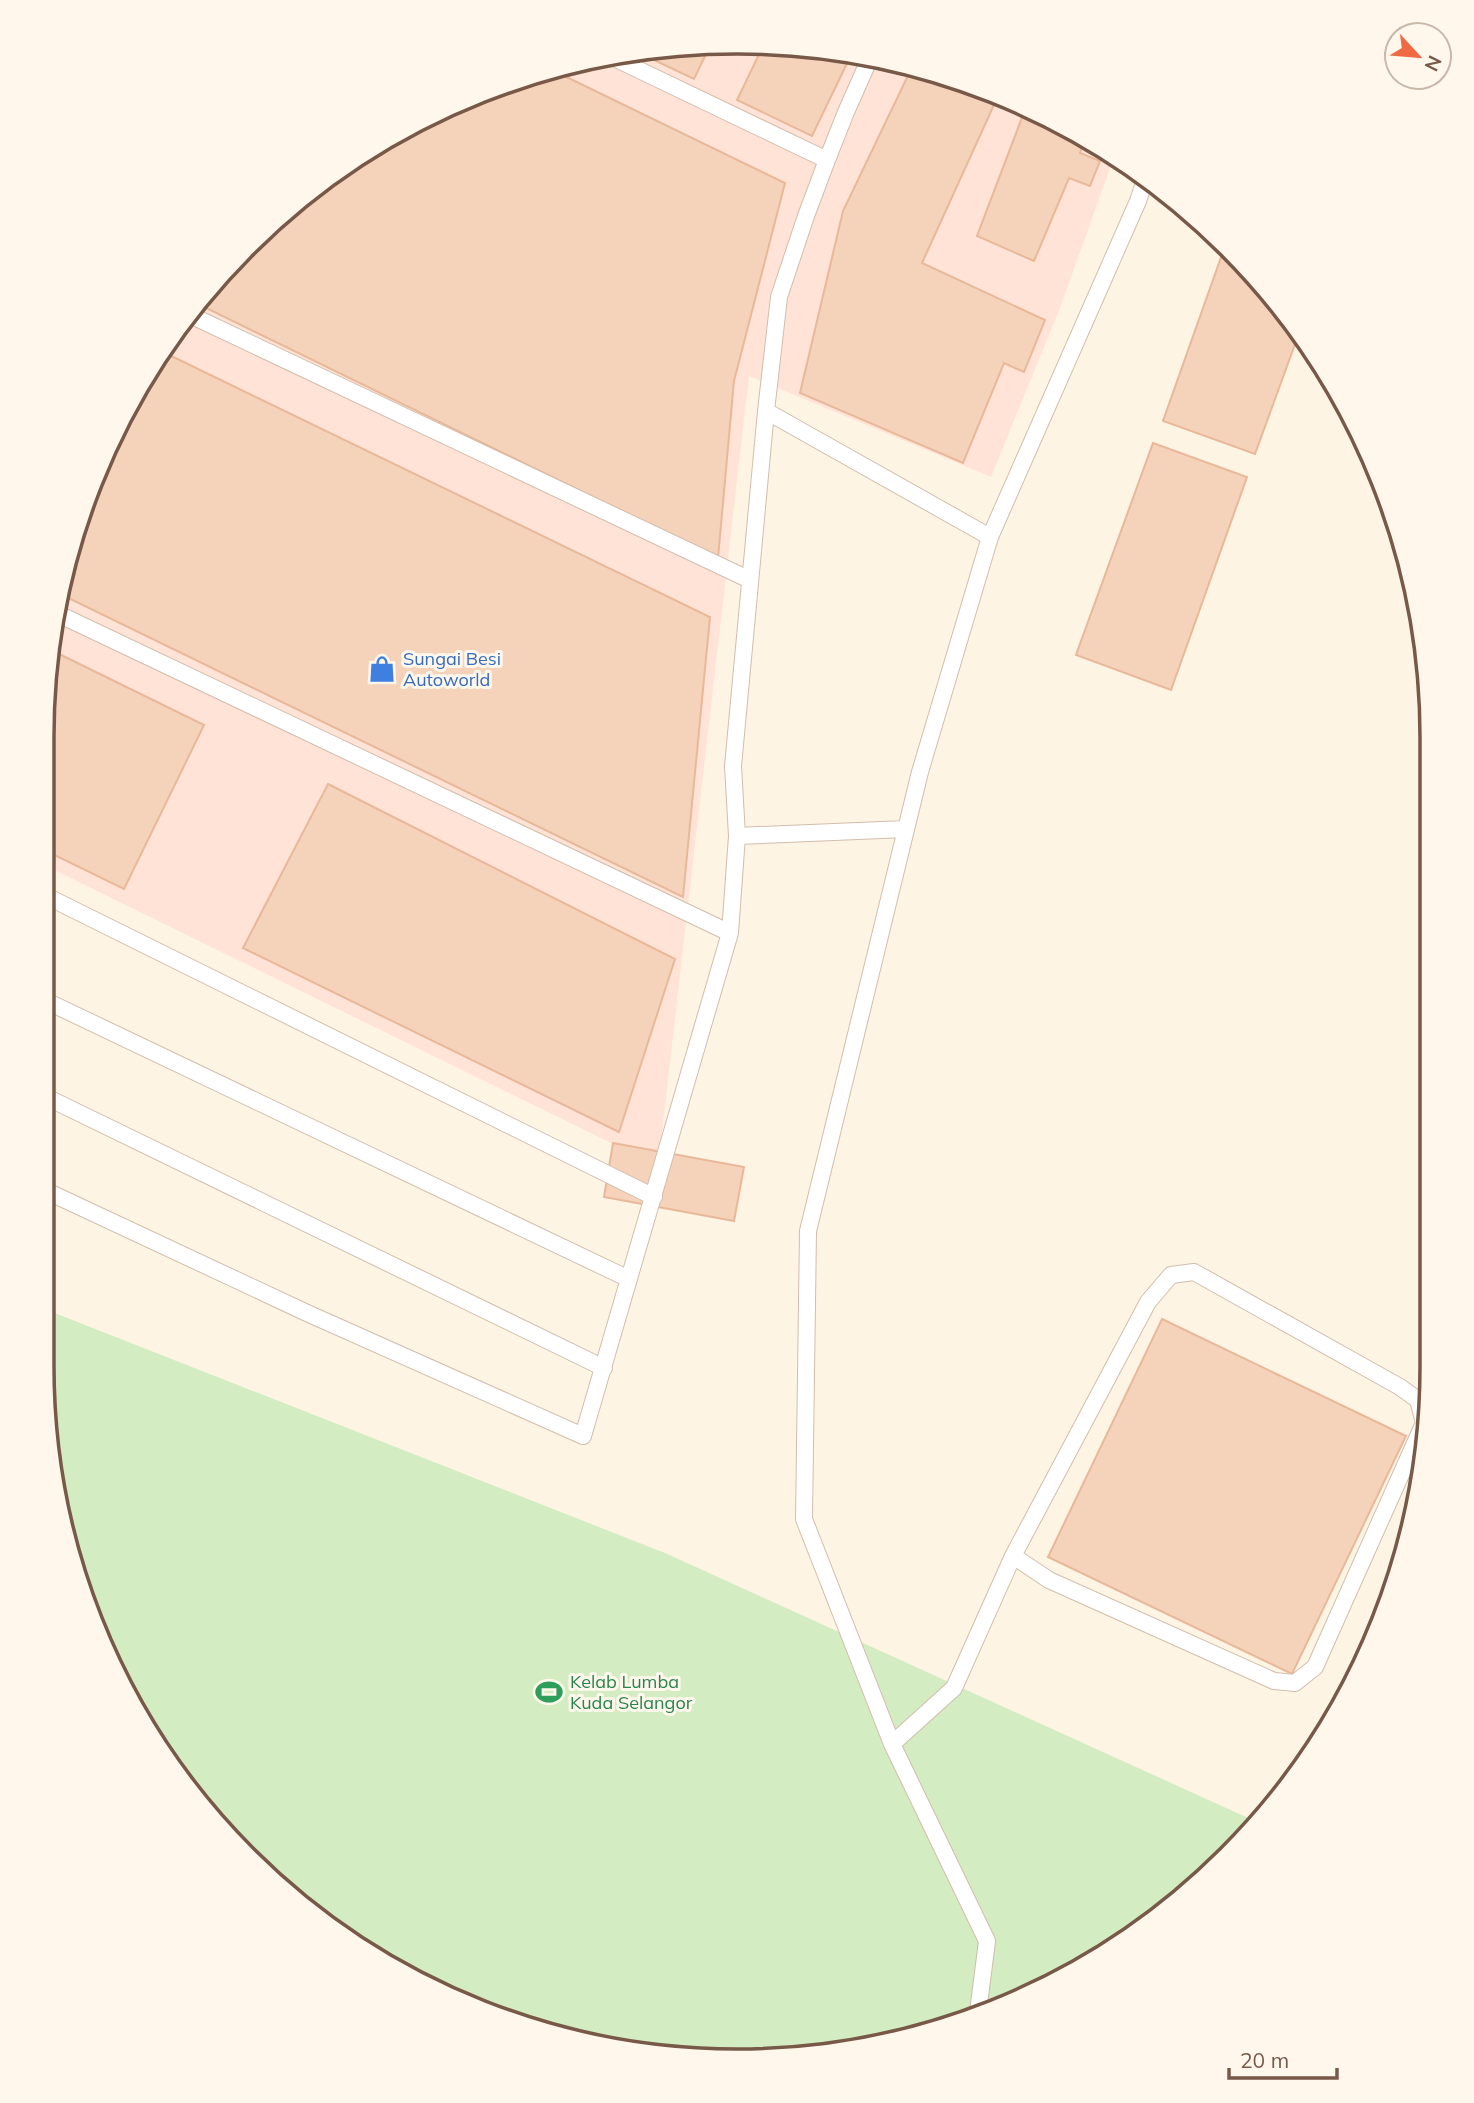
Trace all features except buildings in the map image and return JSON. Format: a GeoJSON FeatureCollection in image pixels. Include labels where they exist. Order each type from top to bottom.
{"type":"FeatureCollection","features":[{"type":"Feature","properties":{"kind":"lane"},"geometry":{"type":"LineString","coordinates":[[624,64],[827,160]]}},
{"type":"Feature","properties":{"kind":"lane"},"geometry":{"type":"LineString","coordinates":[[54,1195],[307,1313],[583,1436],[730,933],[737,836],[733,766],[779,297],[827,160],[866,66]]}},
{"type":"Feature","properties":{"kind":"lane"},"geometry":{"type":"LineString","coordinates":[[979,2004],[986,1941],[892,1744],[804,1519],[808,1231],[920,772],[990,537],[1142,187]]}},
{"type":"Feature","properties":{"kind":"lane"},"geometry":{"type":"LineString","coordinates":[[197,318],[750,580]]}},
{"type":"Feature","properties":{"kind":"lane"},"geometry":{"type":"LineString","coordinates":[[766,411],[990,537]]}},
{"type":"Feature","properties":{"kind":"lane"},"geometry":{"type":"LineString","coordinates":[[65,617],[730,933]]}},
{"type":"Feature","properties":{"kind":"lane"},"geometry":{"type":"LineString","coordinates":[[737,836],[906,829]]}},
{"type":"Feature","properties":{"kind":"lane"},"geometry":{"type":"LineString","coordinates":[[54,900],[654,1196]]}},
{"type":"Feature","properties":{"kind":"lane"},"geometry":{"type":"LineString","coordinates":[[54,1005],[629,1279]]}},
{"type":"Feature","properties":{"kind":"lane"},"geometry":{"type":"LineString","coordinates":[[54,1101],[604,1368]]}},
{"type":"Feature","properties":{"kind":"lane"},"geometry":{"type":"LineString","coordinates":[[892,1744],[954,1688],[1013,1556],[1148,1302],[1171,1275],[1194,1272],[1400,1387],[1418,1402]]}},
{"type":"Feature","properties":{"kind":"lane"},"geometry":{"type":"LineString","coordinates":[[1013,1556],[1049,1580],[1274,1681],[1295,1684],[1315,1667],[1415,1443]]}},
{"type":"Feature","properties":{"kind":"shaded area","name":"Sungai Besi Autoworld"},"geometry":{"type":"Polygon","coordinates":[[[737,54],[826,60],[870,67],[956,90],[1039,125],[1111,166],[1060,308],[991,477],[749,376],[658,1166],[54,870],[54,737],[60,648],[78,560],[106,476],[146,396],[195,321],[254,254],[321,195],[369,162],[435,125],[518,90],[604,67],[648,60],[737,54]]]}},
{"type":"Feature","properties":{"kind":"green space","name":"Kelab Lumba Kuda Selangor"},"geometry":{"type":"Polygon","coordinates":[[[54,1313],[665,1553],[1248,1818],[1220,1849],[1153,1908],[1078,1957],[998,1997],[956,2013],[870,2036],[826,2043],[737,2049],[648,2043],[560,2025],[476,1997],[396,1957],[321,1908],[254,1849],[195,1782],[169,1745],[125,1668],[106,1627],[78,1543],[60,1455],[54,1366],[54,1313]]]}},
{"type":"Feature","properties":{"kind":"place","name":"Sungai Besi Autoworld"},"geometry":{"type":"Point","coordinates":[382,669]}},
{"type":"Feature","properties":{"kind":"place","name":"Kelab Lumba Kuda Selangor"},"geometry":{"type":"Point","coordinates":[549,1692]}}]}
